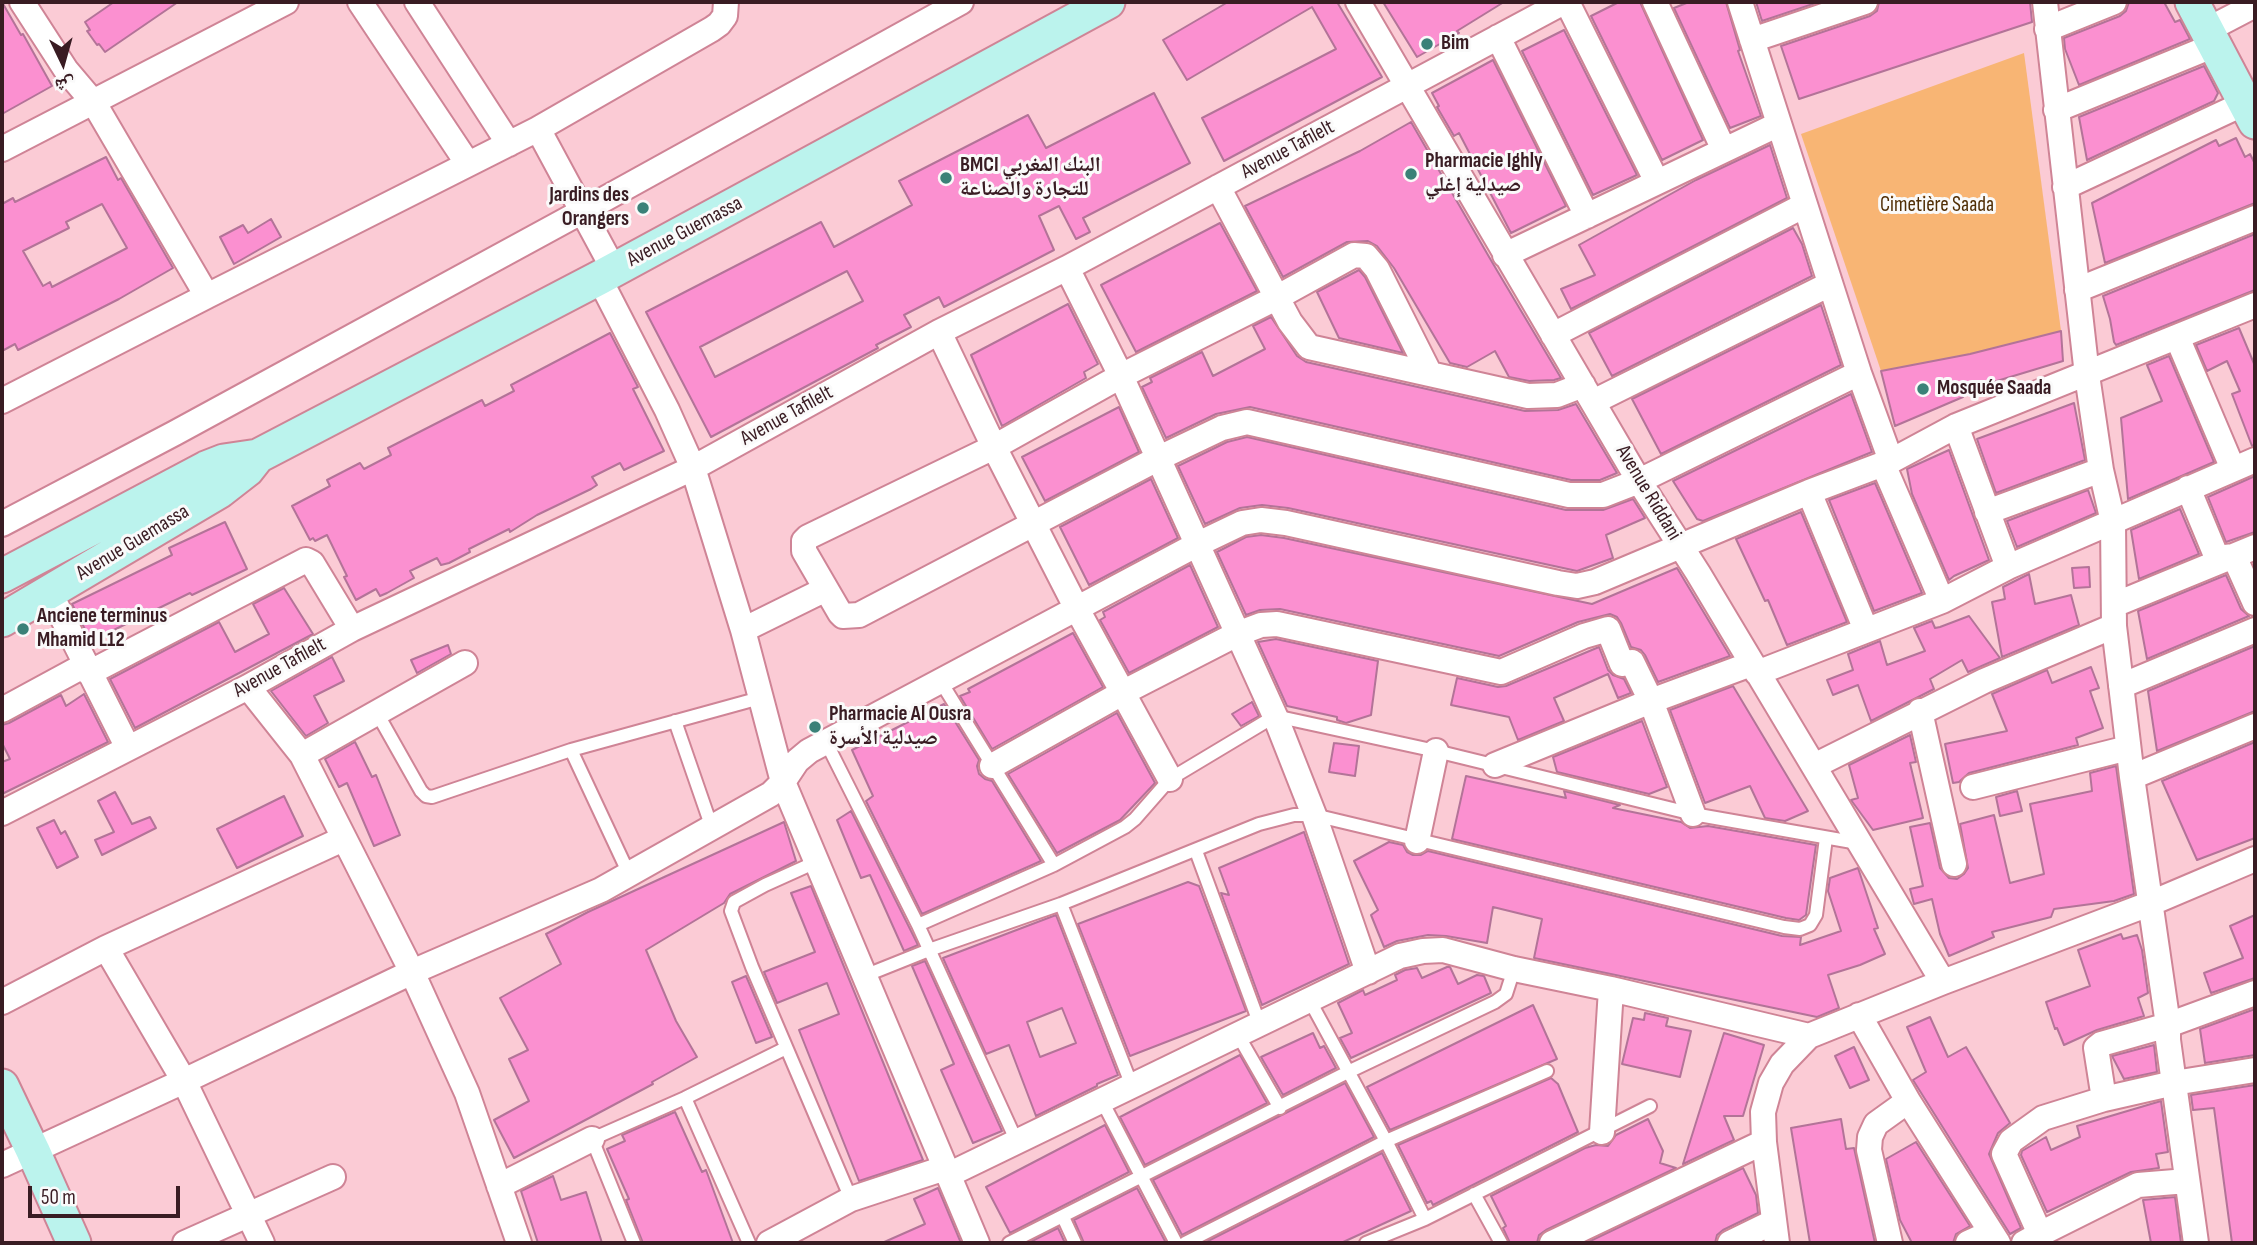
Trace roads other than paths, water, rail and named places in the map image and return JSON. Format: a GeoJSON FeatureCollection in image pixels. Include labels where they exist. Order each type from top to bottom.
{"type":"FeatureCollection","features":[{"type":"Feature","properties":{"kind":"main road","name":"Avenue Guemassa"},"geometry":{"type":"LineString","coordinates":[[2,576],[205,468],[224,461],[258,456],[607,274],[1108,2]]}},
{"type":"Feature","properties":{"kind":"main road"},"geometry":{"type":"LineString","coordinates":[[2204,25],[2250,113]]}},
{"type":"Feature","properties":{"kind":"main road","name":"Avenue Guemassa"},"geometry":{"type":"LineString","coordinates":[[2,620],[227,486],[247,470],[258,456]]}},
{"type":"Feature","properties":{"kind":"main road"},"geometry":{"type":"LineString","coordinates":[[2,1086],[74,1243]]}},
{"type":"Feature","properties":{"kind":"street"},"geometry":{"type":"LineString","coordinates":[[22,2],[66,70],[94,103],[207,296]]}},
{"type":"Feature","properties":{"kind":"street"},"geometry":{"type":"LineString","coordinates":[[2,149],[286,2]]}},
{"type":"Feature","properties":{"kind":"street"},"geometry":{"type":"LineString","coordinates":[[360,2],[468,164]]}},
{"type":"Feature","properties":{"kind":"street"},"geometry":{"type":"LineString","coordinates":[[417,2],[509,144]]}},
{"type":"Feature","properties":{"kind":"street"},"geometry":{"type":"LineString","coordinates":[[2,401],[538,129],[712,29],[725,16],[726,2]]}},
{"type":"Feature","properties":{"kind":"street"},"geometry":{"type":"LineString","coordinates":[[2,524],[187,427],[582,212],[961,2]]}},
{"type":"Feature","properties":{"kind":"street","name":"Avenue Riddani"},"geometry":{"type":"LineString","coordinates":[[1358,2],[1639,481],[1943,982]]}},
{"type":"Feature","properties":{"kind":"street"},"geometry":{"type":"LineString","coordinates":[[1566,2],[1657,182]]}},
{"type":"Feature","properties":{"kind":"street","name":"Avenue Tafilelt"},"geometry":{"type":"LineString","coordinates":[[2,813],[247,687],[352,629],[693,468],[939,332],[1067,268],[1566,2]]}},
{"type":"Feature","properties":{"kind":"street"},"geometry":{"type":"LineString","coordinates":[[1655,2],[1724,150]]}},
{"type":"Feature","properties":{"kind":"street"},"geometry":{"type":"LineString","coordinates":[[1740,2],[1887,463],[1942,601]]}},
{"type":"Feature","properties":{"kind":"street"},"geometry":{"type":"LineString","coordinates":[[1752,40],[1863,2]]}},
{"type":"Feature","properties":{"kind":"street"},"geometry":{"type":"LineString","coordinates":[[2045,2],[2087,375],[2101,470],[2113,522],[2114,615],[2128,748],[2196,1243]]}},
{"type":"Feature","properties":{"kind":"street"},"geometry":{"type":"LineString","coordinates":[[2047,29],[2114,2]]}},
{"type":"Feature","properties":{"kind":"street"},"geometry":{"type":"LineString","coordinates":[[2056,110],[2204,25],[2255,5]]}},
{"type":"Feature","properties":{"kind":"street"},"geometry":{"type":"LineString","coordinates":[[1498,37],[1587,216]]}},
{"type":"Feature","properties":{"kind":"street"},"geometry":{"type":"LineString","coordinates":[[2065,187],[2250,113]]}},
{"type":"Feature","properties":{"kind":"street"},"geometry":{"type":"LineString","coordinates":[[1505,255],[1779,124]]}},
{"type":"Feature","properties":{"kind":"street"},"geometry":{"type":"LineString","coordinates":[[538,129],[582,212],[693,468],[743,630],[783,782],[977,1243]]}},
{"type":"Feature","properties":{"kind":"street"},"geometry":{"type":"LineString","coordinates":[[1219,187],[1276,298],[1301,340],[1309,347],[1541,398],[1588,394],[1830,284]]}},
{"type":"Feature","properties":{"kind":"street"},"geometry":{"type":"LineString","coordinates":[[1553,335],[1805,205]]}},
{"type":"Feature","properties":{"kind":"street"},"geometry":{"type":"LineString","coordinates":[[2077,290],[2255,218]]}},
{"type":"Feature","properties":{"kind":"street"},"geometry":{"type":"LineString","coordinates":[[1430,374],[1377,269],[1366,256],[1354,256],[1121,376],[994,447],[808,537],[804,541],[804,551],[840,613],[859,615],[1158,458],[1222,428],[1247,422],[1569,495],[1603,495],[1639,481],[1859,373]]}},
{"type":"Feature","properties":{"kind":"street"},"geometry":{"type":"LineString","coordinates":[[1067,268],[1121,376],[1275,716],[1314,815],[1368,972]]}},
{"type":"Feature","properties":{"kind":"street"},"geometry":{"type":"LineString","coordinates":[[2,1165],[412,972],[569,905],[629,874],[762,800],[783,782],[797,761],[809,751],[1242,523],[1261,520],[1286,523],[1577,586],[1595,582],[1681,548],[1809,492],[1887,463],[1956,426],[2176,337],[2252,315]]}},
{"type":"Feature","properties":{"kind":"street"},"geometry":{"type":"LineString","coordinates":[[939,332],[1077,609],[1170,779]]}},
{"type":"Feature","properties":{"kind":"street"},"geometry":{"type":"LineString","coordinates":[[1495,765],[1651,701],[1866,630],[1942,601],[2008,567],[2244,464],[2176,337]]}},
{"type":"Feature","properties":{"kind":"street"},"geometry":{"type":"LineString","coordinates":[[1956,426],[2008,567]]}},
{"type":"Feature","properties":{"kind":"street"},"geometry":{"type":"LineString","coordinates":[[1987,512],[2101,470]]}},
{"type":"Feature","properties":{"kind":"street"},"geometry":{"type":"LineString","coordinates":[[2188,488],[2217,558],[2245,551]]}},
{"type":"Feature","properties":{"kind":"street"},"geometry":{"type":"LineString","coordinates":[[1809,492],[1866,630]]}},
{"type":"Feature","properties":{"kind":"street"},"geometry":{"type":"LineString","coordinates":[[2245,551],[2255,603]]}},
{"type":"Feature","properties":{"kind":"street"},"geometry":{"type":"LineString","coordinates":[[1814,766],[2245,551]]}},
{"type":"Feature","properties":{"kind":"street"},"geometry":{"type":"LineString","coordinates":[[2,710],[306,560],[312,563],[352,629]]}},
{"type":"Feature","properties":{"kind":"street"},"geometry":{"type":"LineString","coordinates":[[743,630],[826,589]]}},
{"type":"Feature","properties":{"kind":"street"},"geometry":{"type":"LineString","coordinates":[[50,593],[128,748]]}},
{"type":"Feature","properties":{"kind":"street"},"geometry":{"type":"LineString","coordinates":[[992,766],[1124,692],[1237,634],[1261,625],[1277,624],[1501,672],[1584,636],[1608,629],[1622,664],[1632,662],[1651,701],[1693,814]]}},
{"type":"Feature","properties":{"kind":"street"},"geometry":{"type":"LineString","coordinates":[[2121,686],[2255,630]]}},
{"type":"Feature","properties":{"kind":"street"},"geometry":{"type":"LineString","coordinates":[[302,755],[465,663]]}},
{"type":"Feature","properties":{"kind":"street"},"geometry":{"type":"LineString","coordinates":[[247,687],[302,755],[412,972],[467,1093],[516,1242]]}},
{"type":"Feature","properties":{"kind":"street"},"geometry":{"type":"LineString","coordinates":[[1920,711],[1954,864]]}},
{"type":"Feature","properties":{"kind":"street"},"geometry":{"type":"LineString","coordinates":[[2132,777],[2255,726]]}},
{"type":"Feature","properties":{"kind":"street"},"geometry":{"type":"LineString","coordinates":[[1973,787],[2128,748]]}},
{"type":"Feature","properties":{"kind":"street"},"geometry":{"type":"LineString","coordinates":[[1418,841],[1436,751]]}},
{"type":"Feature","properties":{"kind":"street"},"geometry":{"type":"LineString","coordinates":[[2,1002],[106,948],[343,839]]}},
{"type":"Feature","properties":{"kind":"street"},"geometry":{"type":"LineString","coordinates":[[1730,1243],[1775,1232],[1763,1112],[1771,1083],[1782,1064],[1809,1036],[2149,904],[2255,859]]}},
{"type":"Feature","properties":{"kind":"street"},"geometry":{"type":"LineString","coordinates":[[106,948],[184,1081],[262,1243]]}},
{"type":"Feature","properties":{"kind":"street"},"geometry":{"type":"LineString","coordinates":[[783,1240],[851,1199],[947,1171],[1017,1142],[1400,956],[1423,951],[1443,950],[1514,969],[1809,1036]]}},
{"type":"Feature","properties":{"kind":"street"},"geometry":{"type":"LineString","coordinates":[[1602,1132],[1611,989]]}},
{"type":"Feature","properties":{"kind":"street"},"geometry":{"type":"LineString","coordinates":[[2104,1099],[2096,1048],[2101,1044],[2168,1026],[2255,993]]}},
{"type":"Feature","properties":{"kind":"street"},"geometry":{"type":"LineString","coordinates":[[1859,1015],[1985,1240]]}},
{"type":"Feature","properties":{"kind":"street"},"geometry":{"type":"LineString","coordinates":[[2188,1181],[2138,1185],[2032,1238],[2004,1154],[2011,1141],[2043,1118],[2104,1099],[2174,1083],[2255,1070]]}},
{"type":"Feature","properties":{"kind":"street"},"geometry":{"type":"LineString","coordinates":[[1890,1243],[1869,1150],[1870,1137],[1876,1124],[1908,1101]]}},
{"type":"Feature","properties":{"kind":"street"},"geometry":{"type":"LineString","coordinates":[[499,1186],[592,1139]]}},
{"type":"Feature","properties":{"kind":"street"},"geometry":{"type":"LineString","coordinates":[[1552,1243],[1764,1142]]}},
{"type":"Feature","properties":{"kind":"street"},"geometry":{"type":"LineString","coordinates":[[185,1243],[333,1177]]}},
{"type":"Feature","properties":{"kind":"lane"},"geometry":{"type":"LineString","coordinates":[[942,682],[1054,865]]}},
{"type":"Feature","properties":{"kind":"lane"},"geometry":{"type":"LineString","coordinates":[[377,713],[421,791],[426,796],[441,796],[519,766],[571,750],[760,698]]}},
{"type":"Feature","properties":{"kind":"lane"},"geometry":{"type":"LineString","coordinates":[[918,925],[1054,865],[1135,820],[1170,779],[1275,716],[1436,751],[1693,814],[1858,843]]}},
{"type":"Feature","properties":{"kind":"lane"},"geometry":{"type":"LineString","coordinates":[[675,722],[712,828]]}},
{"type":"Feature","properties":{"kind":"lane"},"geometry":{"type":"LineString","coordinates":[[826,742],[918,925],[1017,1142]]}},
{"type":"Feature","properties":{"kind":"lane"},"geometry":{"type":"LineString","coordinates":[[571,750],[629,874]]}},
{"type":"Feature","properties":{"kind":"lane"},"geometry":{"type":"LineString","coordinates":[[864,976],[929,950],[1061,904],[1278,818],[1294,815],[1314,815],[1800,929],[1810,925],[1816,915],[1826,838]]}},
{"type":"Feature","properties":{"kind":"lane"},"geometry":{"type":"LineString","coordinates":[[1196,850],[1249,1030],[1280,1108]]}},
{"type":"Feature","properties":{"kind":"lane"},"geometry":{"type":"LineString","coordinates":[[816,862],[765,885],[734,902],[731,907],[752,967],[851,1199]]}},
{"type":"Feature","properties":{"kind":"lane"},"geometry":{"type":"LineString","coordinates":[[1061,904],[1132,1086]]}},
{"type":"Feature","properties":{"kind":"lane"},"geometry":{"type":"LineString","coordinates":[[1009,1243],[1348,1072],[1502,998],[1514,969]]}},
{"type":"Feature","properties":{"kind":"lane"},"geometry":{"type":"LineString","coordinates":[[1310,1001],[1425,1219]]}},
{"type":"Feature","properties":{"kind":"lane"},"geometry":{"type":"LineString","coordinates":[[634,1243],[592,1139],[685,1098],[786,1048]]}},
{"type":"Feature","properties":{"kind":"lane"},"geometry":{"type":"LineString","coordinates":[[1185,1243],[1386,1141],[1547,1071]]}},
{"type":"Feature","properties":{"kind":"lane"},"geometry":{"type":"LineString","coordinates":[[685,1098],[749,1243]]}},
{"type":"Feature","properties":{"kind":"lane"},"geometry":{"type":"LineString","coordinates":[[1102,1101],[1176,1243]]}},
{"type":"Feature","properties":{"kind":"lane"},"geometry":{"type":"LineString","coordinates":[[1375,1241],[1425,1219],[1650,1106]]}},
{"type":"Feature","properties":{"kind":"lane"},"geometry":{"type":"LineString","coordinates":[[1474,1194],[1502,1243]]}},
{"type":"Feature","properties":{"kind":"lane"},"geometry":{"type":"LineString","coordinates":[[1063,1217],[1075,1243]]}},
{"type":"Feature","properties":{"kind":"place","name":"Bim"},"geometry":{"type":"Point","coordinates":[1427,44]}},
{"type":"Feature","properties":{"kind":"place","name":"Pharmacie Ighly صيدلية إغلي"},"geometry":{"type":"Point","coordinates":[1411,174]}},
{"type":"Feature","properties":{"kind":"place","name":"BMCI البنك المغربي للتجارة والصناعة"},"geometry":{"type":"Point","coordinates":[946,178]}},
{"type":"Feature","properties":{"kind":"place","name":"Jardins des Orangers"},"geometry":{"type":"Point","coordinates":[643,208]}},
{"type":"Feature","properties":{"kind":"place","name":"Mosquée Saada"},"geometry":{"type":"Point","coordinates":[1923,389]}},
{"type":"Feature","properties":{"kind":"place","name":"Anciene terminus Mhamid L12"},"geometry":{"type":"Point","coordinates":[23,629]}},
{"type":"Feature","properties":{"kind":"place","name":"Pharmacie Al Ousra صيدلية الأسرة"},"geometry":{"type":"Point","coordinates":[815,727]}},
{"type":"Feature","properties":{"kind":"park label","name":"Cimetière Saada"},"geometry":{"type":"Point","coordinates":[1937,206]}}]}
